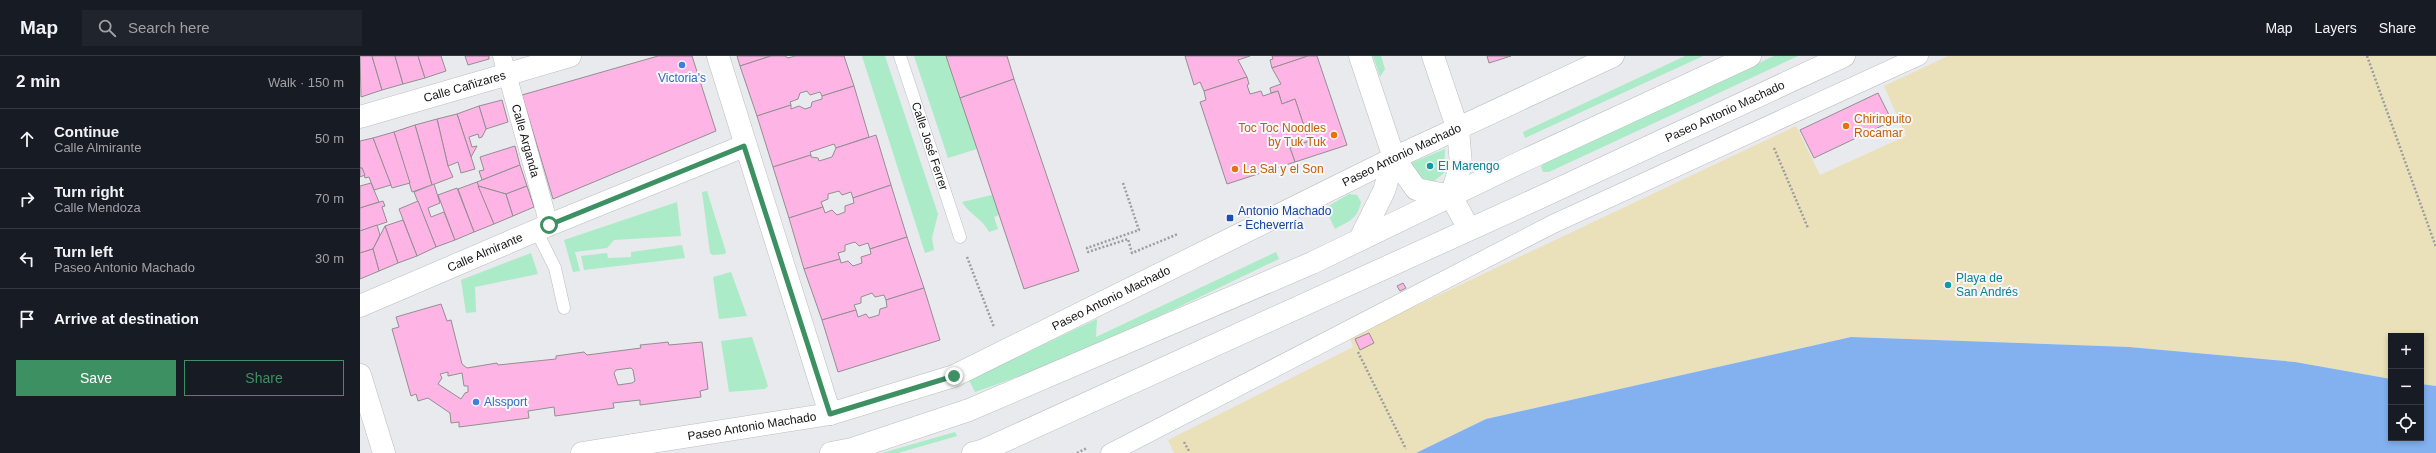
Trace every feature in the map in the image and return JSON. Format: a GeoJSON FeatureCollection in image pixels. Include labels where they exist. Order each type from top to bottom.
{"type":"FeatureCollection","features":[{"type":"Feature","properties":{"kind":"main road","name":"Calle Cañizares"},"geometry":{"type":"LineString","coordinates":[[360,117],[505,66],[570,56]]}},
{"type":"Feature","properties":{"kind":"main road"},"geometry":{"type":"LineString","coordinates":[[718,56],[744,146],[830,414]]}},
{"type":"Feature","properties":{"kind":"main road"},"geometry":{"type":"LineString","coordinates":[[1360,56],[1394,158],[1416,189],[1451,196]]}},
{"type":"Feature","properties":{"kind":"main road"},"geometry":{"type":"LineString","coordinates":[[1433,56],[1458,130],[1461,164],[1451,196],[1469,229]]}},
{"type":"Feature","properties":{"kind":"main road","name":"Paseo Antonio Machado"},"geometry":{"type":"LineString","coordinates":[[582,453],[830,414],[954,376],[1394,158],[1458,130],[1613,56]]}},
{"type":"Feature","properties":{"kind":"main road"},"geometry":{"type":"LineString","coordinates":[[831,453],[852,449],[969,410],[1312,263],[1750,56]]}},
{"type":"Feature","properties":{"kind":"main road","name":"Paseo Antonio Machado"},"geometry":{"type":"LineString","coordinates":[[973,453],[984,450],[1469,229],[1844,56]]}},
{"type":"Feature","properties":{"kind":"main road","name":"Calle Almirante"},"geometry":{"type":"LineString","coordinates":[[360,306],[543,228],[744,146]]}},
{"type":"Feature","properties":{"kind":"main road"},"geometry":{"type":"LineString","coordinates":[[1360,239],[1384,191],[1394,158]]}},
{"type":"Feature","properties":{"kind":"main road"},"geometry":{"type":"LineString","coordinates":[[360,374],[384,453]]}},
{"type":"Feature","properties":{"kind":"street"},"geometry":{"type":"LineString","coordinates":[[1110,453],[1554,224],[1919,56]]}},
{"type":"Feature","properties":{"kind":"street","name":"Calle Arganda"},"geometry":{"type":"LineString","coordinates":[[505,66],[543,228]]}},
{"type":"Feature","properties":{"kind":"lane","name":"Calle José Ferrer"},"geometry":{"type":"LineString","coordinates":[[900,56],[960,237]]}},
{"type":"Feature","properties":{"kind":"lane"},"geometry":{"type":"LineString","coordinates":[[543,228],[555,268],[564,308]]}},
{"type":"Feature","properties":{"kind":"path"},"geometry":{"type":"LineString","coordinates":[[2366,56],[2436,248]]}},
{"type":"Feature","properties":{"kind":"path"},"geometry":{"type":"LineString","coordinates":[[1772,144],[1808,228]]}},
{"type":"Feature","properties":{"kind":"path"},"geometry":{"type":"LineString","coordinates":[[1123,184],[1139,230],[1086,248],[1088,252],[1128,239],[1132,253]]}},
{"type":"Feature","properties":{"kind":"path"},"geometry":{"type":"LineString","coordinates":[[960,237],[991,319]]}},
{"type":"Feature","properties":{"kind":"path"},"geometry":{"type":"LineString","coordinates":[[1342,333],[1350,351],[1356,348],[1406,449]]}},
{"type":"Feature","properties":{"kind":"green space"},"geometry":{"type":"Polygon","coordinates":[[[862,56],[885,56],[938,214],[932,238],[934,250],[925,253],[862,56]]]}},
{"type":"Feature","properties":{"kind":"green space"},"geometry":{"type":"Polygon","coordinates":[[[914,56],[946,56],[977,149],[948,158],[914,56]]]}},
{"type":"Feature","properties":{"kind":"green space"},"geometry":{"type":"Polygon","coordinates":[[[1373,56],[1381,56],[1385,69],[1380,77],[1373,56]]]}},
{"type":"Feature","properties":{"kind":"green space"},"geometry":{"type":"Polygon","coordinates":[[[1685,56],[1703,56],[1525,138],[1523,132],[1685,56]]]}},
{"type":"Feature","properties":{"kind":"green space"},"geometry":{"type":"Polygon","coordinates":[[[1774,56],[1798,56],[1549,172],[1543,172],[1541,167],[1544,163],[1774,56]]]}},
{"type":"Feature","properties":{"kind":"green space"},"geometry":{"type":"Polygon","coordinates":[[[1445,149],[1444,173],[1434,181],[1423,180],[1411,163],[1445,149]]]}},
{"type":"Feature","properties":{"kind":"green space"},"geometry":{"type":"Polygon","coordinates":[[[707,191],[726,252],[725,254],[713,255],[710,253],[702,192],[707,191]]]}},
{"type":"Feature","properties":{"kind":"green space"},"geometry":{"type":"Polygon","coordinates":[[[1349,194],[1357,195],[1361,202],[1357,213],[1348,222],[1335,229],[1325,208],[1349,194]]]}},
{"type":"Feature","properties":{"kind":"green space"},"geometry":{"type":"Polygon","coordinates":[[[992,195],[999,215],[994,217],[998,229],[989,232],[962,202],[992,195]]]}},
{"type":"Feature","properties":{"kind":"green space"},"geometry":{"type":"Polygon","coordinates":[[[677,202],[681,236],[614,240],[607,248],[575,252],[580,271],[573,272],[564,240],[677,202]]]}},
{"type":"Feature","properties":{"kind":"green space"},"geometry":{"type":"Polygon","coordinates":[[[682,245],[685,258],[584,270],[581,256],[607,253],[608,258],[631,257],[631,252],[682,245]]]}},
{"type":"Feature","properties":{"kind":"green space"},"geometry":{"type":"Polygon","coordinates":[[[1276,252],[1279,259],[1129,330],[1053,363],[975,392],[969,380],[1097,319],[1096,337],[1276,252]]]}},
{"type":"Feature","properties":{"kind":"green space"},"geometry":{"type":"Polygon","coordinates":[[[531,253],[538,274],[475,287],[476,312],[466,313],[461,280],[531,253]]]}},
{"type":"Feature","properties":{"kind":"green space"},"geometry":{"type":"Polygon","coordinates":[[[731,272],[747,316],[719,319],[713,277],[731,272]]]}},
{"type":"Feature","properties":{"kind":"green space"},"geometry":{"type":"Polygon","coordinates":[[[752,337],[768,386],[765,389],[729,392],[721,341],[752,337]]]}},
{"type":"Feature","properties":{"kind":"green space"},"geometry":{"type":"Polygon","coordinates":[[[955,432],[957,436],[898,453],[882,453],[955,432]]]}},
{"type":"Feature","properties":{"kind":"sand","name":"Playa de San Andrés"},"geometry":{"type":"Polygon","coordinates":[[[1948,56],[2436,56],[2436,386],[2424,384],[2424,333],[2388,333],[2388,378],[2295,362],[2129,347],[1851,337],[1486,419],[1416,453],[1174,453],[1168,440],[1353,347],[1350,337],[1796,126],[1820,175],[1906,136],[1884,86],[1948,56]]]}},
{"type":"Feature","properties":{"kind":"water"},"geometry":{"type":"Polygon","coordinates":[[[1851,337],[2129,347],[2295,362],[2388,378],[2388,441],[2424,441],[2424,384],[2436,386],[2436,453],[1416,453],[1486,419],[1851,337]]]}},
{"type":"Feature","properties":{"kind":"building"},"geometry":{"type":"Polygon","coordinates":[[[360,56],[372,56],[382,90],[361,97],[360,56]]]}},
{"type":"Feature","properties":{"kind":"building"},"geometry":{"type":"Polygon","coordinates":[[[372,56],[395,56],[403,84],[382,90],[372,56]]]}},
{"type":"Feature","properties":{"kind":"building"},"geometry":{"type":"Polygon","coordinates":[[[395,56],[418,56],[425,78],[403,84],[395,56]]]}},
{"type":"Feature","properties":{"kind":"building"},"geometry":{"type":"Polygon","coordinates":[[[418,56],[441,56],[446,71],[425,78],[418,56]]]}},
{"type":"Feature","properties":{"kind":"building"},"geometry":{"type":"Polygon","coordinates":[[[465,56],[489,56],[489,59],[468,65],[465,56]]]}},
{"type":"Feature","properties":{"kind":"building"},"geometry":{"type":"Polygon","coordinates":[[[658,56],[692,56],[716,131],[553,199],[522,95],[658,56]]]}},
{"type":"Feature","properties":{"kind":"building"},"geometry":{"type":"Polygon","coordinates":[[[737,56],[771,56],[740,66],[737,56]]]}},
{"type":"Feature","properties":{"kind":"building"},"geometry":{"type":"Polygon","coordinates":[[[771,56],[785,56],[788,58],[795,56],[844,56],[854,86],[822,96],[820,92],[810,95],[807,91],[800,93],[798,99],[790,102],[791,105],[757,116],[740,66],[771,56]]]}},
{"type":"Feature","properties":{"kind":"building"},"geometry":{"type":"Polygon","coordinates":[[[946,56],[1007,56],[1014,79],[960,98],[946,56]]]}},
{"type":"Feature","properties":{"kind":"building"},"geometry":{"type":"Polygon","coordinates":[[[1185,56],[1250,56],[1238,60],[1247,77],[1204,91],[1200,82],[1194,85],[1185,56]]]}},
{"type":"Feature","properties":{"kind":"building"},"geometry":{"type":"Polygon","coordinates":[[[1272,56],[1308,56],[1272,68],[1270,60],[1273,59],[1272,56]]]}},
{"type":"Feature","properties":{"kind":"building"},"geometry":{"type":"Polygon","coordinates":[[[1308,56],[1317,56],[1347,145],[1295,162],[1290,148],[1309,141],[1295,99],[1282,104],[1278,91],[1271,93],[1270,88],[1281,84],[1272,68],[1308,56]]]}},
{"type":"Feature","properties":{"kind":"building"},"geometry":{"type":"Polygon","coordinates":[[[1487,56],[1511,56],[1489,63],[1487,56]]]}},
{"type":"Feature","properties":{"kind":"building"},"geometry":{"type":"Polygon","coordinates":[[[1247,77],[1249,84],[1247,85],[1250,94],[1261,91],[1263,96],[1278,91],[1282,104],[1295,99],[1309,141],[1290,148],[1295,162],[1227,184],[1200,102],[1206,100],[1204,91],[1247,77]]]}},
{"type":"Feature","properties":{"kind":"building"},"geometry":{"type":"Polygon","coordinates":[[[1014,79],[1079,271],[1024,289],[960,98],[1014,79]]]}},
{"type":"Feature","properties":{"kind":"building"},"geometry":{"type":"Polygon","coordinates":[[[854,86],[869,137],[836,148],[834,144],[810,152],[811,155],[773,167],[757,116],[791,105],[791,109],[799,106],[805,109],[811,107],[812,102],[822,99],[822,96],[854,86]]]}},
{"type":"Feature","properties":{"kind":"building","name":"Chiringuito Rocamar"},"geometry":{"type":"Polygon","coordinates":[[[1878,93],[1892,121],[1814,158],[1800,130],[1878,93]]]}},
{"type":"Feature","properties":{"kind":"building"},"geometry":{"type":"Polygon","coordinates":[[[502,100],[508,122],[486,129],[479,106],[502,100]]]}},
{"type":"Feature","properties":{"kind":"building"},"geometry":{"type":"Polygon","coordinates":[[[479,106],[486,129],[482,137],[479,138],[478,134],[469,137],[472,147],[477,146],[471,157],[457,114],[479,106]]]}},
{"type":"Feature","properties":{"kind":"building"},"geometry":{"type":"Polygon","coordinates":[[[457,114],[475,169],[461,173],[458,162],[448,166],[437,119],[457,114]]]}},
{"type":"Feature","properties":{"kind":"building"},"geometry":{"type":"Polygon","coordinates":[[[437,119],[448,166],[453,177],[432,185],[415,125],[437,119]]]}},
{"type":"Feature","properties":{"kind":"building"},"geometry":{"type":"Polygon","coordinates":[[[415,125],[432,185],[412,192],[394,132],[415,125]]]}},
{"type":"Feature","properties":{"kind":"building"},"geometry":{"type":"Polygon","coordinates":[[[394,132],[410,183],[392,188],[373,138],[394,132]]]}},
{"type":"Feature","properties":{"kind":"building"},"geometry":{"type":"Polygon","coordinates":[[[876,135],[891,185],[853,198],[851,192],[842,195],[839,191],[828,194],[828,199],[821,202],[823,207],[789,218],[773,167],[811,155],[811,157],[818,158],[819,161],[832,157],[836,148],[876,135]]]}},
{"type":"Feature","properties":{"kind":"building"},"geometry":{"type":"Polygon","coordinates":[[[373,138],[391,185],[374,190],[369,177],[365,178],[362,168],[360,168],[360,141],[373,138]]]}},
{"type":"Feature","properties":{"kind":"building"},"geometry":{"type":"Polygon","coordinates":[[[515,146],[520,165],[482,180],[479,171],[484,170],[480,157],[515,146]]]}},
{"type":"Feature","properties":{"kind":"building"},"geometry":{"type":"Polygon","coordinates":[[[520,165],[527,186],[506,194],[478,186],[477,182],[520,165]]]}},
{"type":"Feature","properties":{"kind":"building"},"geometry":{"type":"Polygon","coordinates":[[[360,168],[362,168],[365,175],[360,177],[360,168]]]}},
{"type":"Feature","properties":{"kind":"building"},"geometry":{"type":"Polygon","coordinates":[[[477,182],[494,224],[474,232],[458,189],[477,182]]]}},
{"type":"Feature","properties":{"kind":"building"},"geometry":{"type":"Polygon","coordinates":[[[371,183],[379,202],[360,208],[360,186],[371,183]]]}},
{"type":"Feature","properties":{"kind":"building"},"geometry":{"type":"Polygon","coordinates":[[[434,184],[440,203],[428,208],[431,217],[444,212],[455,240],[436,247],[414,192],[434,184]]]}},
{"type":"Feature","properties":{"kind":"building"},"geometry":{"type":"Polygon","coordinates":[[[891,185],[907,237],[870,249],[868,243],[859,246],[855,242],[845,245],[845,251],[838,253],[840,259],[804,269],[789,218],[823,207],[825,213],[832,210],[837,215],[845,212],[845,206],[854,203],[853,198],[891,185]]]}},
{"type":"Feature","properties":{"kind":"building"},"geometry":{"type":"Polygon","coordinates":[[[478,186],[506,194],[513,216],[494,224],[478,186]]]}},
{"type":"Feature","properties":{"kind":"building"},"geometry":{"type":"Polygon","coordinates":[[[527,186],[534,207],[513,216],[506,194],[527,186]]]}},
{"type":"Feature","properties":{"kind":"building"},"geometry":{"type":"Polygon","coordinates":[[[457,188],[474,232],[455,240],[438,195],[457,188]]]}},
{"type":"Feature","properties":{"kind":"building"},"geometry":{"type":"Polygon","coordinates":[[[383,201],[385,206],[382,207],[387,222],[360,231],[360,208],[383,201]]]}},
{"type":"Feature","properties":{"kind":"building"},"geometry":{"type":"Polygon","coordinates":[[[418,201],[436,247],[417,256],[399,209],[418,201]]]}},
{"type":"Feature","properties":{"kind":"building"},"geometry":{"type":"Polygon","coordinates":[[[403,220],[417,256],[398,263],[385,226],[403,220]]]}},
{"type":"Feature","properties":{"kind":"building"},"geometry":{"type":"Polygon","coordinates":[[[377,225],[380,235],[373,249],[360,253],[360,231],[377,225]]]}},
{"type":"Feature","properties":{"kind":"building"},"geometry":{"type":"Polygon","coordinates":[[[385,226],[398,263],[379,271],[373,249],[385,226]]]}},
{"type":"Feature","properties":{"kind":"building"},"geometry":{"type":"Polygon","coordinates":[[[907,237],[924,288],[886,300],[884,295],[875,297],[872,293],[861,297],[861,303],[854,305],[856,310],[822,320],[804,269],[840,259],[841,263],[848,261],[853,266],[862,263],[861,257],[871,254],[870,249],[907,237]]]}},
{"type":"Feature","properties":{"kind":"building"},"geometry":{"type":"Polygon","coordinates":[[[373,249],[379,271],[360,279],[360,253],[373,249]]]}},
{"type":"Feature","properties":{"kind":"building"},"geometry":{"type":"Polygon","coordinates":[[[1403,283],[1406,288],[1400,291],[1397,286],[1403,283]]]}},
{"type":"Feature","properties":{"kind":"building"},"geometry":{"type":"Polygon","coordinates":[[[924,288],[940,340],[838,372],[822,320],[856,310],[858,317],[866,314],[869,318],[879,315],[880,309],[887,307],[886,300],[924,288]]]}},
{"type":"Feature","properties":{"kind":"building"},"geometry":{"type":"Polygon","coordinates":[[[441,304],[447,321],[451,320],[462,364],[467,368],[497,363],[498,365],[556,359],[556,356],[584,352],[587,355],[641,348],[640,345],[668,342],[669,345],[702,342],[708,389],[700,391],[701,397],[640,405],[640,400],[613,403],[614,408],[555,416],[554,407],[528,411],[529,418],[459,427],[459,422],[451,423],[450,413],[428,398],[418,401],[416,394],[411,396],[392,329],[399,327],[396,317],[441,304]],[[631,368],[616,370],[614,373],[618,385],[632,383],[635,381],[633,370],[631,368]],[[448,372],[440,374],[442,378],[438,384],[461,399],[465,393],[468,392],[468,386],[464,386],[462,373],[448,376],[448,372]]]}},
{"type":"Feature","properties":{"kind":"building"},"geometry":{"type":"Polygon","coordinates":[[[1369,333],[1374,343],[1360,350],[1355,339],[1369,333]]]}},
{"type":"Feature","properties":{"kind":"place","name":"Victoria's"},"geometry":{"type":"Point","coordinates":[682,65]}},
{"type":"Feature","properties":{"kind":"place","name":"Chiringuito Rocamar"},"geometry":{"type":"Point","coordinates":[1846,126]}},
{"type":"Feature","properties":{"kind":"place","name":"Toc Toc Noodles by Tuk Tuk"},"geometry":{"type":"Point","coordinates":[1334,135]}},
{"type":"Feature","properties":{"kind":"place","name":"El Marengo"},"geometry":{"type":"Point","coordinates":[1430,166]}},
{"type":"Feature","properties":{"kind":"place","name":"La Sal y el Son"},"geometry":{"type":"Point","coordinates":[1235,169]}},
{"type":"Feature","properties":{"kind":"place","name":"Antonio Machado - Echeverría"},"geometry":{"type":"Point","coordinates":[1230,218]}},
{"type":"Feature","properties":{"kind":"place","name":"Playa de San Andrés"},"geometry":{"type":"Point","coordinates":[1948,285]}},
{"type":"Feature","properties":{"kind":"place","name":"Alssport"},"geometry":{"type":"Point","coordinates":[476,402]}},
{"type":"Feature","properties":{"kind":"route"},"geometry":{"type":"LineString","coordinates":[[549,225],[744,146],[830,414],[954,376]]}}]}
